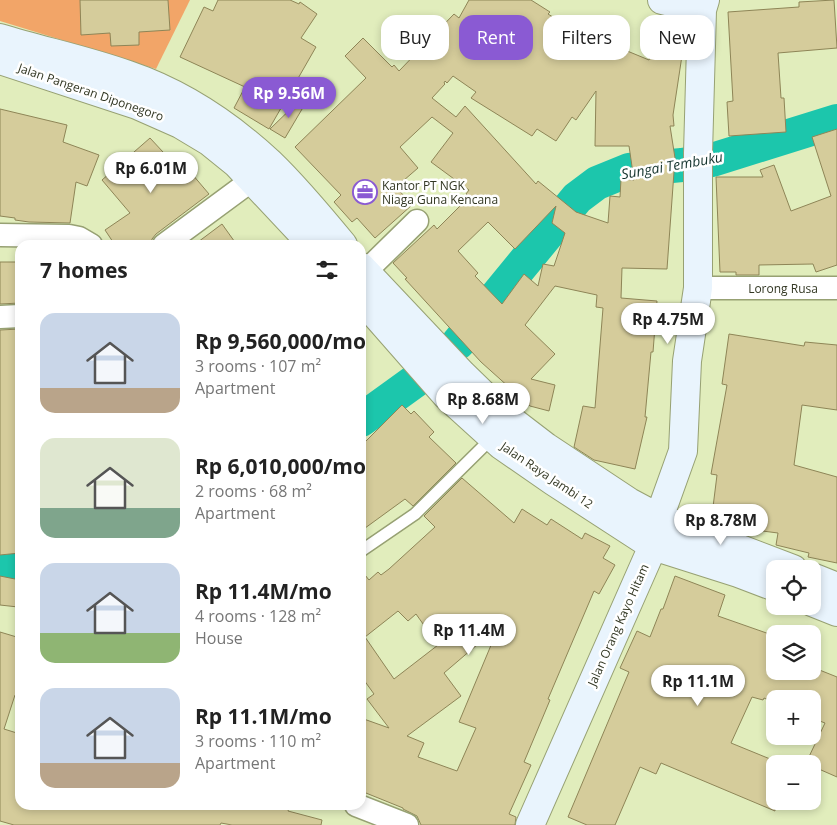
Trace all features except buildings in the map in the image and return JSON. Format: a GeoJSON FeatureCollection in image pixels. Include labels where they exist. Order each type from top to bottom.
{"type":"FeatureCollection","features":[{"type":"Feature","properties":{"kind":"main road"},"geometry":{"type":"LineString","coordinates":[[662,0],[704,5]]}},
{"type":"Feature","properties":{"kind":"main road","name":"Jalan Orang Kayo Hitam"},"geometry":{"type":"LineString","coordinates":[[530,825],[653,546],[659,518],[683,451],[687,360],[698,288],[698,164],[704,5]]}},
{"type":"Feature","properties":{"kind":"main road","name":"Jalan Pangeran Diponegoro"},"geometry":{"type":"LineString","coordinates":[[0,38],[129,75],[172,94],[210,115],[270,163],[339,240]]}},
{"type":"Feature","properties":{"kind":"main road","name":"Jalan Pangeran Diponegoro"},"geometry":{"type":"LineString","coordinates":[[0,60],[137,105],[180,124],[210,142],[236,163],[308,240]]}},
{"type":"Feature","properties":{"kind":"main road"},"geometry":{"type":"LineString","coordinates":[[366,272],[449,361],[503,414],[546,447],[629,502],[659,518],[769,560]]}},
{"type":"Feature","properties":{"kind":"main road","name":"Jalan Raya Jambi 12"},"geometry":{"type":"LineString","coordinates":[[366,304],[447,396],[493,437],[553,481],[653,546],[766,584]]}},
{"type":"Feature","properties":{"kind":"main road"},"geometry":{"type":"LineString","coordinates":[[821,580],[837,586]]}},
{"type":"Feature","properties":{"kind":"main road"},"geometry":{"type":"LineString","coordinates":[[821,606],[837,612]]}},
{"type":"Feature","properties":{"kind":"street"},"geometry":{"type":"LineString","coordinates":[[171,240],[252,180]]}},
{"type":"Feature","properties":{"kind":"street"},"geometry":{"type":"LineString","coordinates":[[366,266],[417,221]]}},
{"type":"Feature","properties":{"kind":"street"},"geometry":{"type":"LineString","coordinates":[[0,235],[70,236],[82,240]]}},
{"type":"Feature","properties":{"kind":"street","name":"Lorong Rusa"},"geometry":{"type":"LineString","coordinates":[[698,288],[837,288]]}},
{"type":"Feature","properties":{"kind":"street"},"geometry":{"type":"LineString","coordinates":[[0,317],[15,316]]}},
{"type":"Feature","properties":{"kind":"street"},"geometry":{"type":"LineString","coordinates":[[366,809],[407,825]]}},
{"type":"Feature","properties":{"kind":"lane"},"geometry":{"type":"LineString","coordinates":[[366,548],[415,514],[493,437]]}},
{"type":"Feature","properties":{"kind":"shaded area"},"geometry":{"type":"Polygon","coordinates":[[[0,0],[190,0],[156,69],[0,21],[0,0]]]}},
{"type":"Feature","properties":{"kind":"waterway","name":"Sungai Tembuku"},"geometry":{"type":"LineString","coordinates":[[458,343],[577,198],[597,183],[629,170],[712,160],[837,121]]}},
{"type":"Feature","properties":{"kind":"waterway","name":"Sungai Tembuku"},"geometry":{"type":"LineString","coordinates":[[366,416],[415,381]]}},
{"type":"Feature","properties":{"kind":"waterway","name":"Sungai Tembuku"},"geometry":{"type":"LineString","coordinates":[[0,566],[15,568]]}},
{"type":"Feature","properties":{"kind":"place","name":"Kantor PT NGK Niaga Guna Kencana"},"geometry":{"type":"Point","coordinates":[365,192]}}]}
